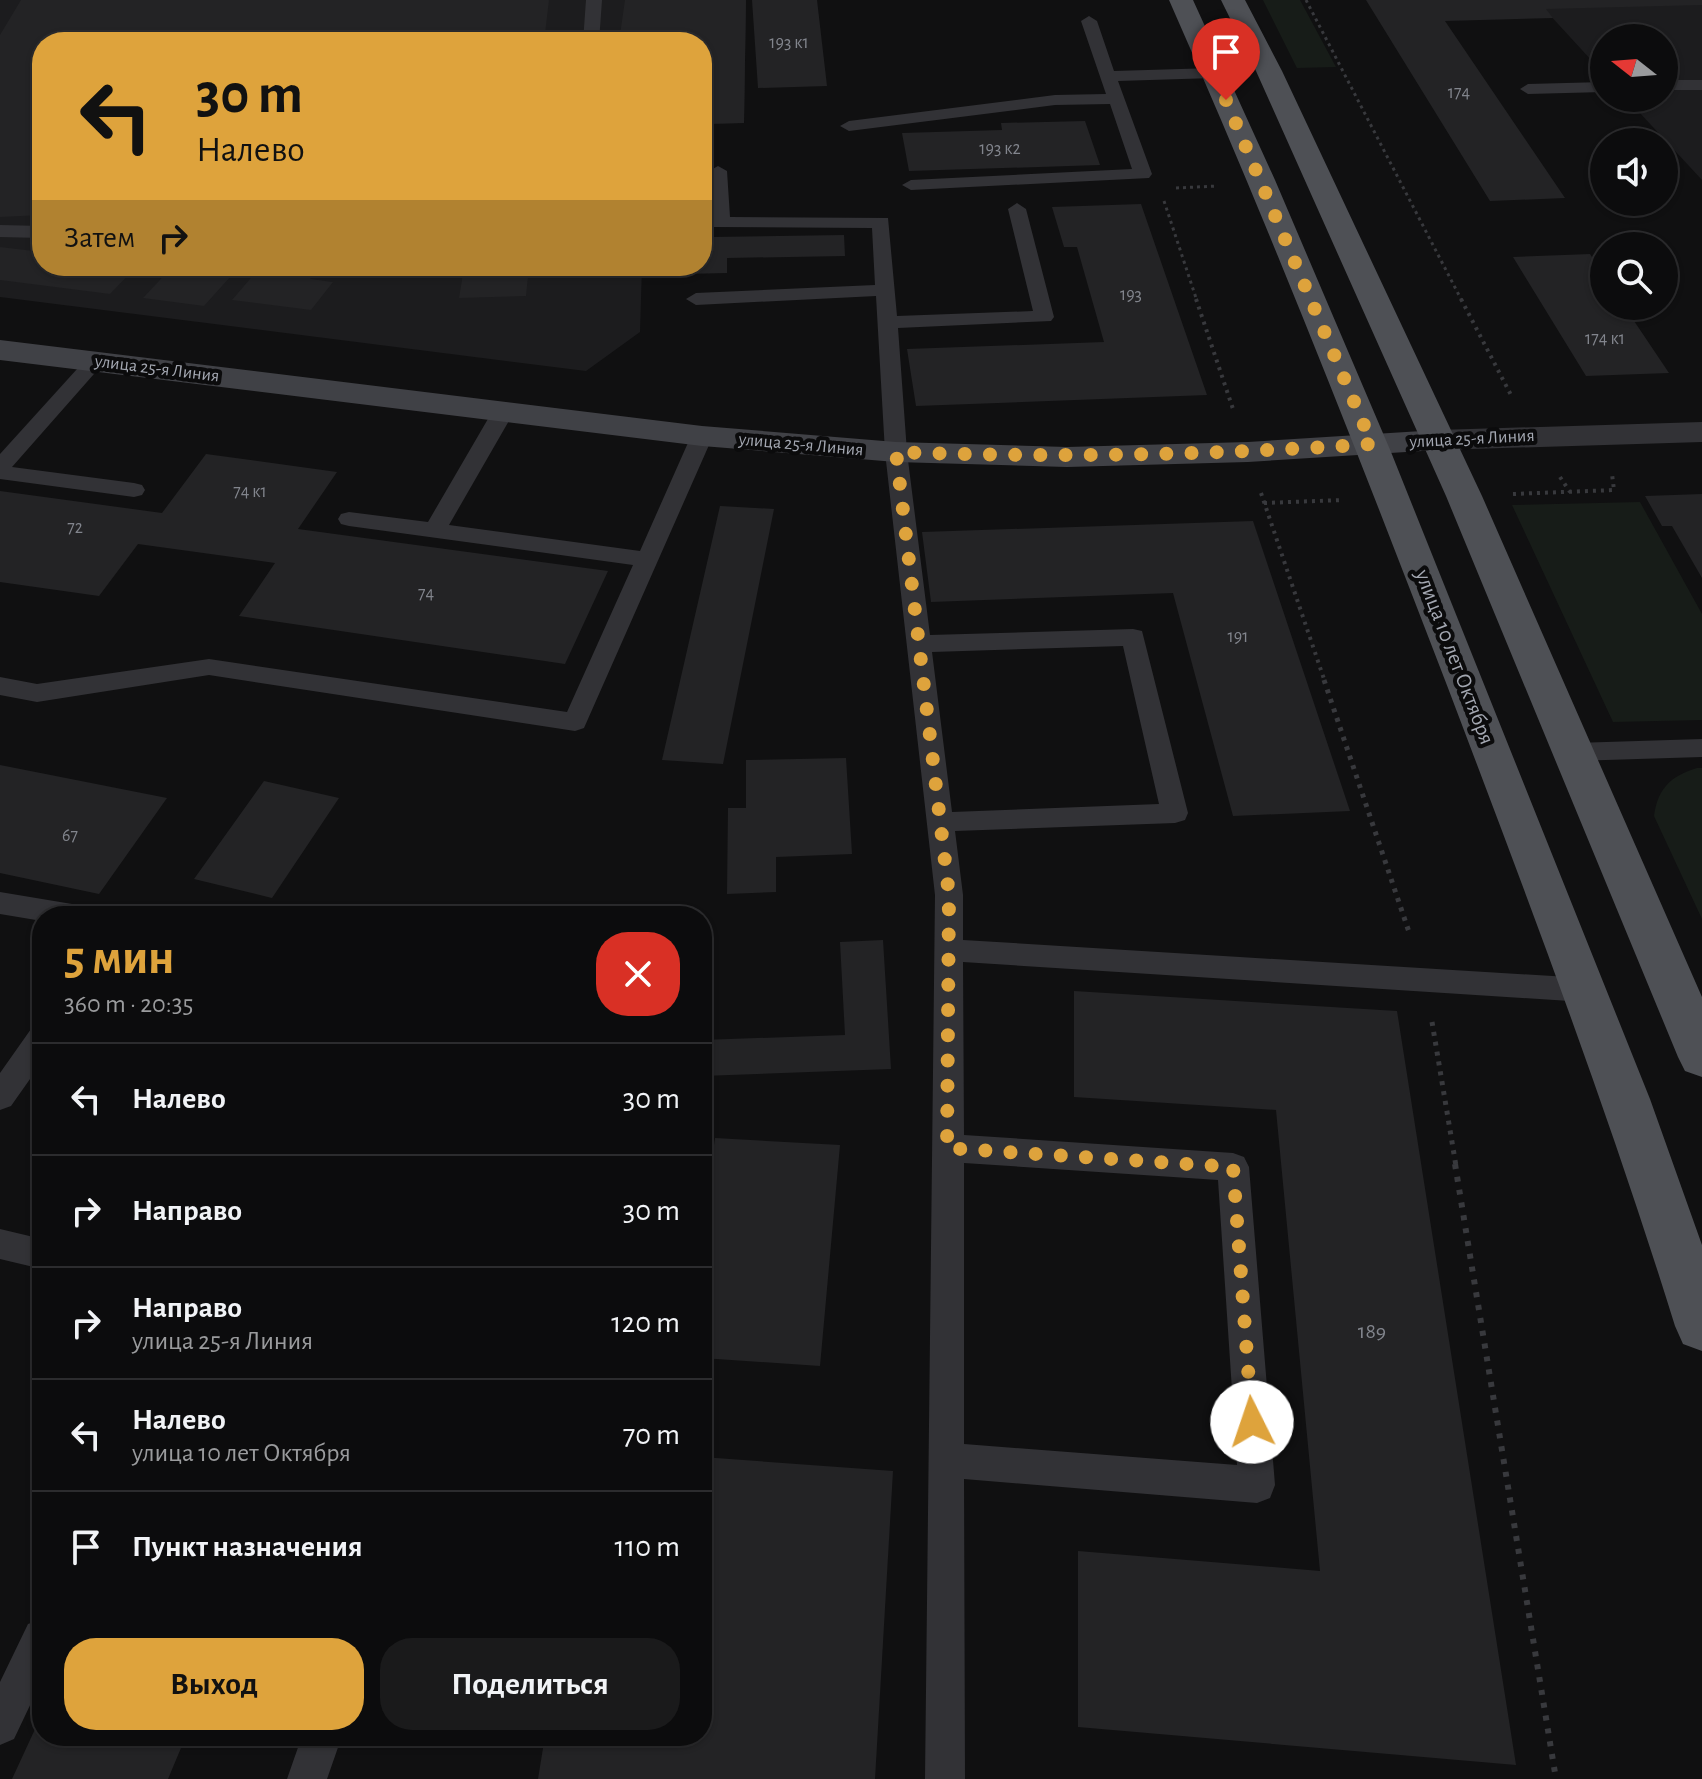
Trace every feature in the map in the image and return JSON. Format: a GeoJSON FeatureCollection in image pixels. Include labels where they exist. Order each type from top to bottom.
{"type":"FeatureCollection","features":[{"type":"Feature","properties":{"kind":"main road","name":"улица 10 лет Октября"},"geometry":{"type":"LineString","coordinates":[[1181,0],[1372,444],[1585,990],[1702,1326]]}},
{"type":"Feature","properties":{"kind":"main road"},"geometry":{"type":"LineString","coordinates":[[1233,0],[1269,71],[1438,440],[1702,1057]]}},
{"type":"Feature","properties":{"kind":"main road","name":"улица 25-я Линия"},"geometry":{"type":"LineString","coordinates":[[0,350],[702,436],[896,452],[1067,457],[1248,452],[1438,440]]}},
{"type":"Feature","properties":{"kind":"street","name":"улица 25-я Линия"},"geometry":{"type":"LineString","coordinates":[[1438,440],[1702,432]]}},
{"type":"Feature","properties":{"kind":"lane"},"geometry":{"type":"LineString","coordinates":[[592,32],[594,0]]}},
{"type":"Feature","properties":{"kind":"lane"},"geometry":{"type":"LineString","coordinates":[[911,185],[1143,174],[1089,21]]}},
{"type":"Feature","properties":{"kind":"lane"},"geometry":{"type":"LineString","coordinates":[[1108,76],[1214,73]]}},
{"type":"Feature","properties":{"kind":"lane"},"geometry":{"type":"LineString","coordinates":[[1678,85],[1702,85]]}},
{"type":"Feature","properties":{"kind":"lane"},"geometry":{"type":"LineString","coordinates":[[1528,89],[1590,87]]}},
{"type":"Feature","properties":{"kind":"lane"},"geometry":{"type":"LineString","coordinates":[[849,126],[1055,100],[1116,99]]}},
{"type":"Feature","properties":{"kind":"lane"},"geometry":{"type":"LineString","coordinates":[[718,171],[721,223],[881,222],[896,452],[949,895],[945,1779]]}},
{"type":"Feature","properties":{"kind":"lane"},"geometry":{"type":"LineString","coordinates":[[887,322],[1044,317],[1017,209]]}},
{"type":"Feature","properties":{"kind":"lane"},"geometry":{"type":"LineString","coordinates":[[0,231],[32,232]]}},
{"type":"Feature","properties":{"kind":"lane"},"geometry":{"type":"LineString","coordinates":[[696,299],[885,290]]}},
{"type":"Feature","properties":{"kind":"lane"},"geometry":{"type":"LineString","coordinates":[[0,470],[94,362]]}},
{"type":"Feature","properties":{"kind":"lane"},"geometry":{"type":"LineString","coordinates":[[434,531],[503,412]]}},
{"type":"Feature","properties":{"kind":"lane"},"geometry":{"type":"LineString","coordinates":[[0,686],[37,693],[209,667],[575,722],[702,436]]}},
{"type":"Feature","properties":{"kind":"lane"},"geometry":{"type":"LineString","coordinates":[[0,470],[134,490]]}},
{"type":"Feature","properties":{"kind":"lane"},"geometry":{"type":"LineString","coordinates":[[349,519],[647,559]]}},
{"type":"Feature","properties":{"kind":"lane"},"geometry":{"type":"LineString","coordinates":[[918,644],[1133,637],[1175,813],[940,822]]}},
{"type":"Feature","properties":{"kind":"lane"},"geometry":{"type":"LineString","coordinates":[[1574,752],[1702,748]]}},
{"type":"Feature","properties":{"kind":"lane"},"geometry":{"type":"LineString","coordinates":[[0,903],[32,908]]}},
{"type":"Feature","properties":{"kind":"lane"},"geometry":{"type":"LineString","coordinates":[[948,950],[1585,990]]}},
{"type":"Feature","properties":{"kind":"lane"},"geometry":{"type":"LineString","coordinates":[[0,1097],[32,1052]]}},
{"type":"Feature","properties":{"kind":"lane"},"geometry":{"type":"LineString","coordinates":[[947,1148],[1233,1167],[1257,1485],[947,1460]]}},
{"type":"Feature","properties":{"kind":"lane"},"geometry":{"type":"LineString","coordinates":[[0,1244],[32,1252]]}},
{"type":"Feature","properties":{"kind":"lane"},"geometry":{"type":"LineString","coordinates":[[0,1725],[32,1659]]}},
{"type":"Feature","properties":{"kind":"lane"},"geometry":{"type":"LineString","coordinates":[[307,1779],[319,1746]]}},
{"type":"Feature","properties":{"kind":"path"},"geometry":{"type":"LineString","coordinates":[[1306,0],[1532,435],[1570,492]]}},
{"type":"Feature","properties":{"kind":"path"},"geometry":{"type":"LineString","coordinates":[[1159,188],[1425,980],[1556,1779]]}},
{"type":"Feature","properties":{"kind":"shaded area"},"geometry":{"type":"Polygon","coordinates":[[[0,0],[746,0],[744,123],[712,124],[712,32],[32,32],[32,276],[642,276],[640,332],[586,371],[0,297],[0,0]]]}},
{"type":"Feature","properties":{"kind":"shaded area"},"geometry":{"type":"Polygon","coordinates":[[[1263,0],[1300,0],[1336,67],[1297,68],[1263,0]]]}},
{"type":"Feature","properties":{"kind":"shaded area"},"geometry":{"type":"Polygon","coordinates":[[[1536,0],[1702,0],[1702,180],[1678,154],[1678,128],[1654,128],[1639,112],[1678,112],[1678,24],[1590,24],[1590,59],[1536,0]]]}},
{"type":"Feature","properties":{"kind":"shaded area"},"geometry":{"type":"Polygon","coordinates":[[[1640,502],[1702,614],[1702,720],[1613,722],[1512,505],[1640,502]]]}},
{"type":"Feature","properties":{"kind":"shaded area"},"geometry":{"type":"Polygon","coordinates":[[[1702,768],[1702,919],[1654,816],[1667,784],[1702,768]]]}},
{"type":"Feature","properties":{"kind":"building"},"geometry":{"type":"Polygon","coordinates":[[[21,0],[549,0],[545,32],[32,32],[32,215],[0,217],[0,35],[21,0]]]}},
{"type":"Feature","properties":{"kind":"building"},"geometry":{"type":"Polygon","coordinates":[[[625,0],[746,0],[744,123],[712,124],[712,32],[620,32],[625,0]]]}},
{"type":"Feature","properties":{"kind":"building"},"geometry":{"type":"Polygon","coordinates":[[[752,0],[817,0],[827,86],[758,88],[752,0]]]}},
{"type":"Feature","properties":{"kind":"building"},"geometry":{"type":"Polygon","coordinates":[[[1366,0],[1702,0],[1702,5],[1546,9],[1553,18],[1445,21],[1565,198],[1490,201],[1366,0]]]}},
{"type":"Feature","properties":{"kind":"building"},"geometry":{"type":"Polygon","coordinates":[[[1085,121],[1100,165],[909,171],[902,133],[1002,130],[1001,123],[1085,121]]]}},
{"type":"Feature","properties":{"kind":"building"},"geometry":{"type":"Polygon","coordinates":[[[1141,204],[1207,395],[916,406],[907,349],[1104,342],[1077,247],[1064,247],[1052,207],[1141,204]]]}},
{"type":"Feature","properties":{"kind":"building"},"geometry":{"type":"Polygon","coordinates":[[[844,235],[845,256],[727,258],[727,273],[712,273],[713,237],[844,235]]]}},
{"type":"Feature","properties":{"kind":"building"},"geometry":{"type":"Polygon","coordinates":[[[0,247],[32,251],[32,276],[127,276],[110,294],[0,280],[0,247]]]}},
{"type":"Feature","properties":{"kind":"building"},"geometry":{"type":"Polygon","coordinates":[[[1590,254],[1590,320],[1633,320],[1669,373],[1586,376],[1513,257],[1590,254]]]}},
{"type":"Feature","properties":{"kind":"building"},"geometry":{"type":"Polygon","coordinates":[[[164,276],[231,276],[204,306],[143,298],[164,276]]]}},
{"type":"Feature","properties":{"kind":"building"},"geometry":{"type":"Polygon","coordinates":[[[253,276],[312,276],[310,279],[333,282],[311,310],[232,300],[253,276]]]}},
{"type":"Feature","properties":{"kind":"building"},"geometry":{"type":"Polygon","coordinates":[[[463,276],[528,276],[526,296],[459,298],[463,276]]]}},
{"type":"Feature","properties":{"kind":"building"},"geometry":{"type":"Polygon","coordinates":[[[206,454],[337,472],[298,529],[608,571],[565,664],[239,616],[275,563],[138,544],[99,596],[0,582],[0,491],[162,513],[206,454]]]}},
{"type":"Feature","properties":{"kind":"building"},"geometry":{"type":"Polygon","coordinates":[[[1702,494],[1702,578],[1672,526],[1662,526],[1645,496],[1702,494]]]}},
{"type":"Feature","properties":{"kind":"building"},"geometry":{"type":"Polygon","coordinates":[[[720,506],[774,509],[723,764],[662,760],[720,506]]]}},
{"type":"Feature","properties":{"kind":"building"},"geometry":{"type":"Polygon","coordinates":[[[1253,521],[1350,811],[1233,816],[1173,593],[931,602],[922,532],[1253,521]]]}},
{"type":"Feature","properties":{"kind":"building"},"geometry":{"type":"Polygon","coordinates":[[[846,758],[852,854],[776,857],[776,892],[727,894],[728,808],[746,808],[746,760],[846,758]]]}},
{"type":"Feature","properties":{"kind":"building"},"geometry":{"type":"Polygon","coordinates":[[[0,765],[167,798],[99,894],[0,873],[0,765]]]}},
{"type":"Feature","properties":{"kind":"building"},"geometry":{"type":"Polygon","coordinates":[[[264,781],[339,798],[272,898],[194,879],[264,781]]]}},
{"type":"Feature","properties":{"kind":"building"},"geometry":{"type":"Polygon","coordinates":[[[883,940],[891,1069],[712,1076],[712,1040],[845,1035],[840,942],[883,940]]]}},
{"type":"Feature","properties":{"kind":"building"},"geometry":{"type":"Polygon","coordinates":[[[1074,991],[1397,1011],[1516,1765],[1078,1727],[1078,1551],[1320,1571],[1276,1110],[1074,1097],[1074,991]]]}},
{"type":"Feature","properties":{"kind":"building"},"geometry":{"type":"Polygon","coordinates":[[[715,1138],[840,1145],[820,1366],[712,1359],[712,1159],[715,1138]]]}},
{"type":"Feature","properties":{"kind":"building"},"geometry":{"type":"Polygon","coordinates":[[[712,1458],[893,1471],[875,1779],[538,1779],[543,1746],[712,1746],[712,1458]]]}},
{"type":"Feature","properties":{"kind":"building"},"geometry":{"type":"Polygon","coordinates":[[[32,1736],[32,1746],[182,1746],[168,1779],[12,1779],[32,1736]]]}},
{"type":"Feature","properties":{"kind":"route"},"geometry":{"type":"LineString","coordinates":[[1226,100],[1372,444],[1248,452],[1067,457],[896,452],[949,895],[947,1148],[1233,1167],[1252,1422]]}}]}
